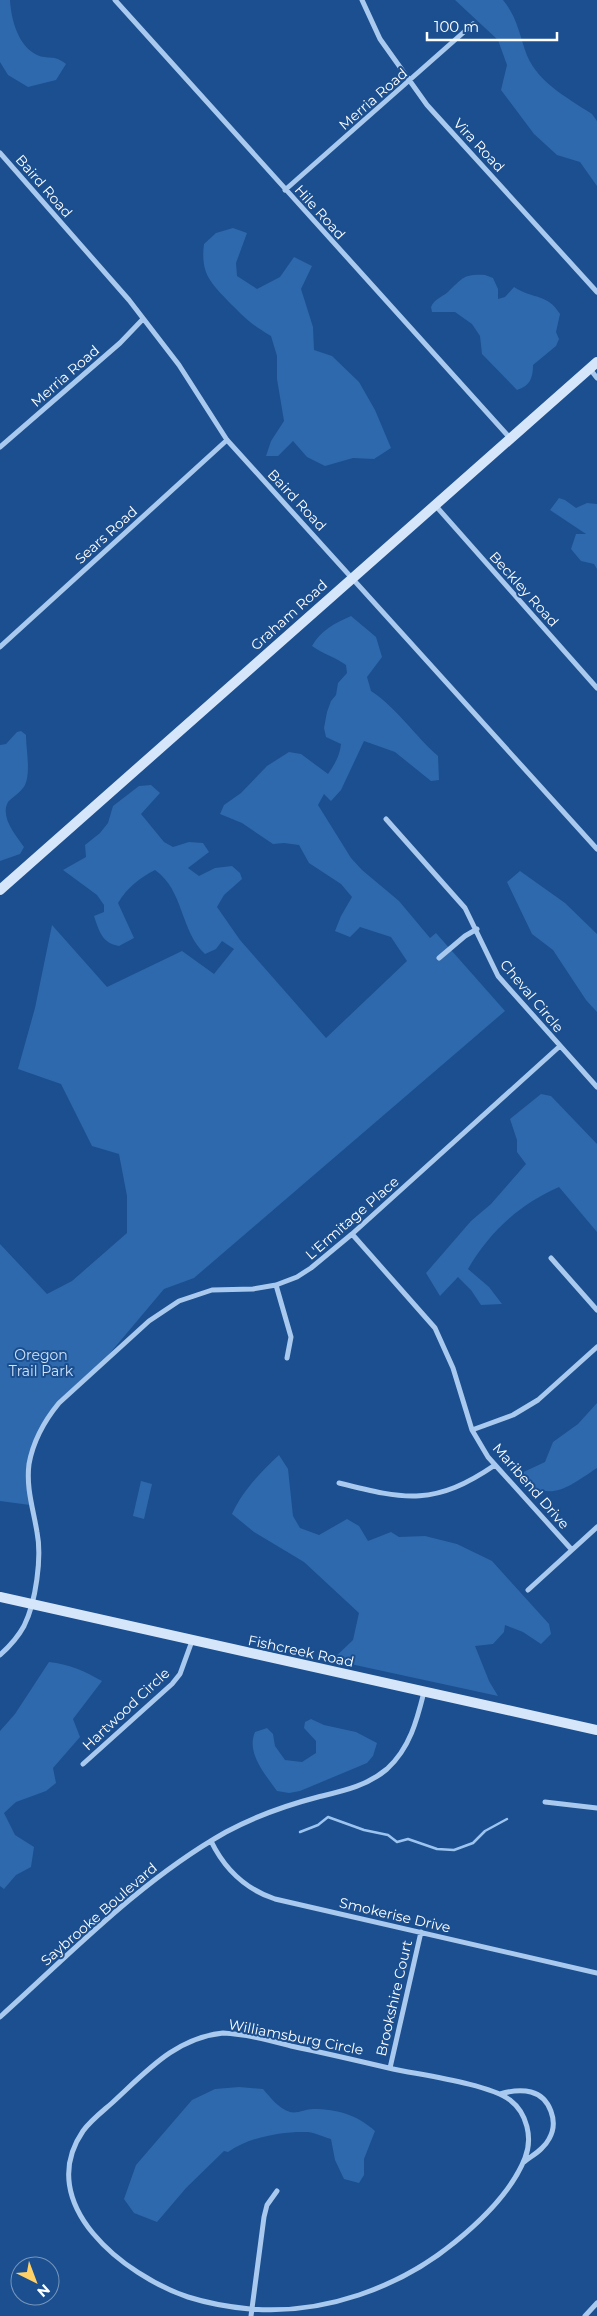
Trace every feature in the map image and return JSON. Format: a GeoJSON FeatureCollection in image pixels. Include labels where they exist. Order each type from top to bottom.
{"type":"FeatureCollection","features":[{"type":"Feature","properties":{"kind":"main road","name":"Graham Road"},"geometry":{"type":"LineString","coordinates":[[0,890],[593,365]]}},
{"type":"Feature","properties":{"kind":"main road","name":"Fishcreek Road"},"geometry":{"type":"LineString","coordinates":[[0,1597],[597,1730]]}},
{"type":"Feature","properties":{"kind":"street","name":"Hile Road"},"geometry":{"type":"LineString","coordinates":[[115,0],[510,438]]}},
{"type":"Feature","properties":{"kind":"street","name":"Vira Road"},"geometry":{"type":"LineString","coordinates":[[362,0],[380,39],[427,105],[597,292]]}},
{"type":"Feature","properties":{"kind":"street","name":"Merria Road"},"geometry":{"type":"LineString","coordinates":[[286,190],[474,24]]}},
{"type":"Feature","properties":{"kind":"street","name":"Baird Road"},"geometry":{"type":"LineString","coordinates":[[0,153],[129,300],[179,365],[227,440],[353,577],[597,849]]}},
{"type":"Feature","properties":{"kind":"street","name":"Merria Road"},"geometry":{"type":"LineString","coordinates":[[0,447],[120,343],[143,320]]}},
{"type":"Feature","properties":{"kind":"street"},"geometry":{"type":"LineString","coordinates":[[593,365],[597,378]]}},
{"type":"Feature","properties":{"kind":"street","name":"Sears Road"},"geometry":{"type":"LineString","coordinates":[[0,647],[227,440]]}},
{"type":"Feature","properties":{"kind":"street","name":"Beckley Road"},"geometry":{"type":"LineString","coordinates":[[434,505],[597,688]]}},
{"type":"Feature","properties":{"kind":"street","name":"Cheval Circle"},"geometry":{"type":"LineString","coordinates":[[386,819],[465,908],[477,929],[485,952],[498,976],[597,1087]]}},
{"type":"Feature","properties":{"kind":"street"},"geometry":{"type":"LineString","coordinates":[[439,958],[465,936],[477,929]]}},
{"type":"Feature","properties":{"kind":"street","name":"L'Ermitage Place"},"geometry":{"type":"LineString","coordinates":[[0,1655],[17,1638],[26,1622],[31,1603],[38,1567],[38,1547],[28,1492],[29,1464],[39,1434],[48,1416],[70,1393],[149,1322],[178,1301],[212,1290],[253,1289],[276,1285],[297,1277],[311,1268],[352,1234],[560,1046]]}},
{"type":"Feature","properties":{"kind":"street","name":"Maribend Drive"},"geometry":{"type":"LineString","coordinates":[[352,1234],[435,1328],[453,1368],[472,1430],[495,1465],[572,1550]]}},
{"type":"Feature","properties":{"kind":"street"},"geometry":{"type":"LineString","coordinates":[[550,1258],[597,1310]]}},
{"type":"Feature","properties":{"kind":"street"},"geometry":{"type":"LineString","coordinates":[[276,1285],[291,1338],[287,1358]]}},
{"type":"Feature","properties":{"kind":"street"},"geometry":{"type":"LineString","coordinates":[[472,1430],[513,1414],[538,1400],[597,1346]]}},
{"type":"Feature","properties":{"kind":"street"},"geometry":{"type":"LineString","coordinates":[[339,1483],[392,1496],[420,1496],[458,1488],[495,1465]]}},
{"type":"Feature","properties":{"kind":"street"},"geometry":{"type":"LineString","coordinates":[[528,1590],[597,1527]]}},
{"type":"Feature","properties":{"kind":"street","name":"Hartwood Circle"},"geometry":{"type":"LineString","coordinates":[[83,1764],[172,1684],[180,1674],[192,1641]]}},
{"type":"Feature","properties":{"kind":"street","name":"Saybrooke Boulevard"},"geometry":{"type":"LineString","coordinates":[[0,2017],[138,1893],[168,1870],[211,1842],[227,1832],[278,1809],[341,1792],[374,1778],[396,1760],[408,1743],[418,1719],[424,1692]]}},
{"type":"Feature","properties":{"kind":"street"},"geometry":{"type":"LineString","coordinates":[[544,1802],[597,1808]]}},
{"type":"Feature","properties":{"kind":"street","name":"Smokerise Drive"},"geometry":{"type":"LineString","coordinates":[[211,1842],[224,1863],[236,1876],[264,1895],[306,1907],[597,1973]]}},
{"type":"Feature","properties":{"kind":"street","name":"Brookshire Court"},"geometry":{"type":"LineString","coordinates":[[390,2068],[421,1932]]}},
{"type":"Feature","properties":{"kind":"street","name":"Williamsburg Circle"},"geometry":{"type":"LineString","coordinates":[[236,2034],[466,2084],[500,2094],[515,2105],[526,2122],[529,2143],[523,2163],[505,2190],[480,2220],[437,2256],[407,2274],[357,2296],[301,2307],[252,2309],[206,2302],[156,2283],[112,2253],[87,2227],[75,2207],[69,2180],[70,2162],[84,2131],[168,2053],[186,2042],[209,2035],[236,2034]]}},
{"type":"Feature","properties":{"kind":"street"},"geometry":{"type":"LineString","coordinates":[[500,2094],[513,2090],[534,2092],[551,2109],[554,2122],[553,2132],[548,2140],[523,2163]]}},
{"type":"Feature","properties":{"kind":"street"},"geometry":{"type":"LineString","coordinates":[[251,2316],[264,2217],[267,2205],[277,2191]]}},
{"type":"Feature","properties":{"kind":"street"},"geometry":{"type":"LineString","coordinates":[[585,2316],[597,2303]]}},
{"type":"Feature","properties":{"kind":"green space"},"geometry":{"type":"Polygon","coordinates":[[[0,0],[10,0],[14,23],[20,39],[30,51],[37,55],[58,59],[66,64],[56,80],[28,87],[8,75],[0,62],[0,0]]]}},
{"type":"Feature","properties":{"kind":"green space"},"geometry":{"type":"Polygon","coordinates":[[[455,0],[503,0],[514,18],[525,50],[536,71],[552,87],[592,114],[597,121],[597,186],[580,162],[557,155],[534,134],[501,90],[507,65],[498,40],[455,0]]]}},
{"type":"Feature","properties":{"kind":"green space"},"geometry":{"type":"Polygon","coordinates":[[[233,228],[247,233],[236,263],[237,276],[257,289],[280,277],[294,257],[312,266],[301,289],[313,327],[314,350],[332,356],[359,382],[375,410],[391,448],[374,459],[353,458],[325,466],[307,457],[293,441],[278,456],[266,456],[271,441],[284,421],[277,379],[277,356],[271,336],[246,318],[213,285],[204,264],[204,244],[216,233],[233,228]]]}},
{"type":"Feature","properties":{"kind":"green space"},"geometry":{"type":"Polygon","coordinates":[[[472,275],[485,275],[493,278],[498,289],[498,299],[505,297],[514,287],[545,300],[555,307],[560,314],[556,332],[559,339],[556,346],[533,365],[530,381],[517,390],[482,354],[480,336],[472,324],[455,312],[432,312],[431,307],[434,302],[460,280],[472,275]]]}},
{"type":"Feature","properties":{"kind":"green space"},"geometry":{"type":"Polygon","coordinates":[[[559,498],[576,508],[587,503],[597,504],[597,569],[594,564],[581,561],[571,549],[576,534],[586,534],[550,510],[559,498]]]}},
{"type":"Feature","properties":{"kind":"green space","name":"Oregon Trail Park"},"geometry":{"type":"Polygon","coordinates":[[[351,616],[376,637],[382,657],[367,677],[371,691],[389,705],[438,756],[439,780],[431,781],[395,752],[364,741],[341,790],[331,801],[324,794],[318,805],[351,858],[362,870],[399,901],[430,938],[436,933],[505,1011],[194,1278],[164,1289],[100,1365],[48,1416],[29,1464],[30,1505],[0,1501],[0,1244],[47,1294],[72,1281],[127,1233],[127,1196],[119,1154],[92,1146],[61,1084],[18,1069],[35,1008],[52,925],[107,987],[182,951],[214,974],[234,949],[222,941],[216,949],[205,954],[191,934],[172,888],[155,870],[134,884],[118,903],[134,938],[119,946],[113,944],[102,936],[94,916],[104,912],[104,905],[97,895],[63,870],[86,857],[85,845],[100,833],[108,823],[113,806],[139,786],[151,785],[160,793],[141,814],[164,842],[173,847],[189,842],[203,843],[209,852],[188,868],[199,876],[215,868],[232,866],[240,873],[242,879],[224,895],[217,907],[240,940],[326,1038],[407,961],[391,937],[360,927],[350,937],[335,931],[352,897],[341,884],[309,863],[299,845],[273,844],[242,823],[220,814],[224,805],[241,793],[267,766],[289,752],[301,754],[328,774],[331,770],[338,756],[341,744],[326,737],[324,728],[327,712],[331,701],[336,695],[338,683],[347,673],[346,665],[312,646],[328,628],[351,616]]]}},
{"type":"Feature","properties":{"kind":"green space"},"geometry":{"type":"Polygon","coordinates":[[[21,731],[26,735],[27,780],[22,789],[8,802],[6,814],[13,831],[24,847],[20,854],[0,861],[0,745],[6,744],[17,732],[21,731]]]}},
{"type":"Feature","properties":{"kind":"green space"},"geometry":{"type":"Polygon","coordinates":[[[520,871],[565,903],[597,934],[597,1012],[586,1000],[553,950],[532,934],[507,882],[520,871]]]}},
{"type":"Feature","properties":{"kind":"green space"},"geometry":{"type":"Polygon","coordinates":[[[541,1094],[551,1096],[597,1144],[597,1232],[559,1187],[531,1202],[507,1220],[486,1243],[468,1269],[489,1287],[502,1304],[481,1305],[471,1290],[458,1277],[440,1296],[426,1273],[471,1221],[491,1204],[526,1164],[517,1152],[517,1140],[510,1119],[541,1094]]]}},
{"type":"Feature","properties":{"kind":"green space"},"geometry":{"type":"Polygon","coordinates":[[[597,1403],[597,1468],[566,1487],[548,1491],[538,1490],[527,1485],[515,1476],[545,1462],[553,1442],[578,1424],[597,1403]]]}},
{"type":"Feature","properties":{"kind":"green space"},"geometry":{"type":"Polygon","coordinates":[[[279,1455],[288,1469],[293,1516],[300,1528],[319,1535],[347,1519],[359,1526],[368,1541],[391,1532],[399,1537],[425,1536],[457,1544],[492,1561],[549,1624],[551,1634],[541,1644],[523,1632],[505,1625],[504,1632],[493,1644],[475,1646],[489,1681],[498,1696],[332,1660],[353,1640],[359,1613],[304,1562],[254,1532],[232,1514],[247,1490],[279,1455]]]}},
{"type":"Feature","properties":{"kind":"green space"},"geometry":{"type":"Polygon","coordinates":[[[141,1481],[152,1484],[144,1519],[133,1516],[141,1481]]]}},
{"type":"Feature","properties":{"kind":"green space"},"geometry":{"type":"Polygon","coordinates":[[[49,1662],[76,1668],[102,1681],[73,1719],[80,1737],[53,1768],[56,1783],[46,1791],[16,1802],[4,1813],[15,1835],[34,1847],[31,1867],[16,1875],[4,1889],[0,1886],[0,1731],[15,1714],[49,1662]]]}},
{"type":"Feature","properties":{"kind":"green space"},"geometry":{"type":"Polygon","coordinates":[[[311,1719],[324,1725],[356,1732],[377,1743],[373,1756],[367,1763],[300,1791],[289,1793],[277,1791],[262,1770],[255,1755],[253,1740],[255,1732],[267,1728],[273,1734],[275,1746],[285,1760],[302,1762],[316,1753],[316,1741],[304,1728],[305,1722],[311,1719]]]}},
{"type":"Feature","properties":{"kind":"green space"},"geometry":{"type":"Polygon","coordinates":[[[239,2087],[263,2089],[278,2105],[290,2112],[313,2109],[331,2110],[347,2114],[368,2125],[375,2131],[364,2159],[364,2175],[359,2183],[344,2179],[335,2160],[331,2139],[308,2132],[277,2134],[246,2142],[228,2152],[224,2151],[186,2188],[157,2222],[134,2213],[124,2199],[136,2165],[192,2100],[215,2089],[239,2087]]]}},
{"type":"Feature","properties":{"kind":"waterway"},"geometry":{"type":"LineString","coordinates":[[300,1832],[318,1825],[328,1817],[364,1830],[388,1835],[397,1842],[408,1839],[437,1849],[454,1850],[473,1843],[485,1831],[507,1819]]}}]}
